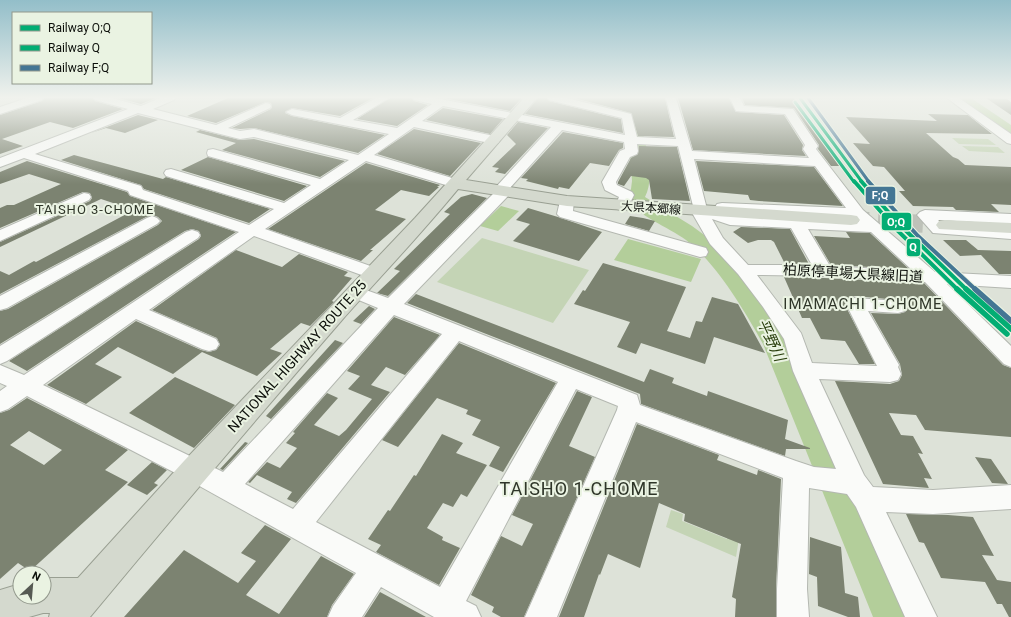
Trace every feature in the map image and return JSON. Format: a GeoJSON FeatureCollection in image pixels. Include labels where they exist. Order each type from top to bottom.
{"type":"FeatureCollection","features":[{"type":"Feature","properties":{"kind":"highway","name":"NATIONAL HIGHWAY ROUTE 25"},"geometry":{"type":"LineString","coordinates":[[77,606],[194,470],[372,273],[421,222],[454,182],[505,127]]}},
{"type":"Feature","properties":{"kind":"highway","name":"大県本郷線"},"geometry":{"type":"LineString","coordinates":[[454,182],[567,201],[656,208],[854,216]]}},
{"type":"Feature","properties":{"kind":"highway"},"geometry":{"type":"LineString","coordinates":[[945,225],[1011,228]]}},
{"type":"Feature","properties":{"kind":"highway"},"geometry":{"type":"LineString","coordinates":[[52,598],[77,606]]}},
{"type":"Feature","properties":{"kind":"highway"},"geometry":{"type":"LineString","coordinates":[[0,610],[12,603]]}},
{"type":"Feature","properties":{"kind":"street"},"geometry":{"type":"LineString","coordinates":[[0,163],[89,127]]}},
{"type":"Feature","properties":{"kind":"street"},"geometry":{"type":"LineString","coordinates":[[210,127],[240,135],[254,133],[362,158],[454,182]]}},
{"type":"Feature","properties":{"kind":"street"},"geometry":{"type":"LineString","coordinates":[[217,129],[222,127]]}},
{"type":"Feature","properties":{"kind":"street"},"geometry":{"type":"LineString","coordinates":[[232,132],[239,127]]}},
{"type":"Feature","properties":{"kind":"street"},"geometry":{"type":"LineString","coordinates":[[369,127],[399,132]]}},
{"type":"Feature","properties":{"kind":"street"},"geometry":{"type":"LineString","coordinates":[[0,403],[406,127]]}},
{"type":"Feature","properties":{"kind":"street"},"geometry":{"type":"LineString","coordinates":[[435,127],[494,140]]}},
{"type":"Feature","properties":{"kind":"street"},"geometry":{"type":"LineString","coordinates":[[226,487],[391,306],[502,191],[558,127]]}},
{"type":"Feature","properties":{"kind":"street"},"geometry":{"type":"LineString","coordinates":[[565,127],[685,149],[819,162]]}},
{"type":"Feature","properties":{"kind":"street"},"geometry":{"type":"LineString","coordinates":[[630,127],[634,140],[632,150],[625,154],[609,182],[610,187],[627,195],[630,206]]}},
{"type":"Feature","properties":{"kind":"street"},"geometry":{"type":"LineString","coordinates":[[679,127],[700,209],[716,241],[744,270],[770,303],[794,338],[804,371],[848,486],[921,617]]}},
{"type":"Feature","properties":{"kind":"street"},"geometry":{"type":"LineString","coordinates":[[799,127],[812,146],[809,149],[854,216]]}},
{"type":"Feature","properties":{"kind":"street"},"geometry":{"type":"LineString","coordinates":[[992,127],[1011,140]]}},
{"type":"Feature","properties":{"kind":"street"},"geometry":{"type":"LineString","coordinates":[[213,152],[322,184]]}},
{"type":"Feature","properties":{"kind":"street"},"geometry":{"type":"LineString","coordinates":[[23,154],[372,273]]}},
{"type":"Feature","properties":{"kind":"street"},"geometry":{"type":"LineString","coordinates":[[171,173],[286,208]]}},
{"type":"Feature","properties":{"kind":"street"},"geometry":{"type":"LineString","coordinates":[[0,236],[84,197]]}},
{"type":"Feature","properties":{"kind":"street"},"geometry":{"type":"LineString","coordinates":[[567,201],[565,214],[700,252]]}},
{"type":"Feature","properties":{"kind":"street"},"geometry":{"type":"LineString","coordinates":[[700,209],[760,208],[854,216],[875,228],[930,277],[1011,359]]}},
{"type":"Feature","properties":{"kind":"street"},"geometry":{"type":"LineString","coordinates":[[700,209],[730,220],[875,228]]}},
{"type":"Feature","properties":{"kind":"street"},"geometry":{"type":"LineString","coordinates":[[1011,219],[925,215],[939,230],[1011,234]]}},
{"type":"Feature","properties":{"kind":"street"},"geometry":{"type":"LineString","coordinates":[[0,304],[152,221]]}},
{"type":"Feature","properties":{"kind":"street"},"geometry":{"type":"LineString","coordinates":[[797,224],[824,271]]}},
{"type":"Feature","properties":{"kind":"street"},"geometry":{"type":"LineString","coordinates":[[0,356],[192,235]]}},
{"type":"Feature","properties":{"kind":"street","name":"柏原停車場大県線旧道"},"geometry":{"type":"LineString","coordinates":[[744,270],[766,269],[824,271],[1011,282]]}},
{"type":"Feature","properties":{"kind":"street"},"geometry":{"type":"LineString","coordinates":[[993,281],[1011,295]]}},
{"type":"Feature","properties":{"kind":"street"},"geometry":{"type":"LineString","coordinates":[[355,292],[629,401],[629,410],[541,617]]}},
{"type":"Feature","properties":{"kind":"street"},"geometry":{"type":"LineString","coordinates":[[804,371],[890,374],[887,367],[888,365],[855,304],[898,307]]}},
{"type":"Feature","properties":{"kind":"street"},"geometry":{"type":"LineString","coordinates":[[134,311],[209,344]]}},
{"type":"Feature","properties":{"kind":"street"},"geometry":{"type":"LineString","coordinates":[[296,526],[455,332]]}},
{"type":"Feature","properties":{"kind":"street"},"geometry":{"type":"LineString","coordinates":[[0,373],[194,470],[455,612],[571,378]]}},
{"type":"Feature","properties":{"kind":"street"},"geometry":{"type":"LineString","coordinates":[[629,410],[796,472],[848,486],[933,502],[996,497],[1011,498]]}},
{"type":"Feature","properties":{"kind":"street"},"geometry":{"type":"LineString","coordinates":[[793,617],[792,589],[796,472]]}},
{"type":"Feature","properties":{"kind":"street"},"geometry":{"type":"LineString","coordinates":[[344,617],[376,569]]}},
{"type":"Feature","properties":{"kind":"shaded area"},"geometry":{"type":"Polygon","coordinates":[[[952,138],[988,139],[996,145],[959,144],[952,138]]]}},
{"type":"Feature","properties":{"kind":"shaded area"},"geometry":{"type":"Polygon","coordinates":[[[962,146],[998,147],[1005,153],[969,151],[962,146]]]}},
{"type":"Feature","properties":{"kind":"shaded area"},"geometry":{"type":"Polygon","coordinates":[[[501,206],[519,211],[498,231],[480,226],[501,206]]]}},
{"type":"Feature","properties":{"kind":"shaded area"},"geometry":{"type":"Polygon","coordinates":[[[482,238],[589,270],[553,323],[437,282],[482,238]]]}},
{"type":"Feature","properties":{"kind":"shaded area"},"geometry":{"type":"Polygon","coordinates":[[[628,239],[701,259],[691,282],[614,260],[628,239]]]}},
{"type":"Feature","properties":{"kind":"shaded area"},"geometry":{"type":"Polygon","coordinates":[[[744,508],[736,557],[666,527],[671,510],[683,514],[682,521],[727,539],[728,534],[744,508]]]}},
{"type":"Feature","properties":{"kind":"building"},"geometry":{"type":"Polygon","coordinates":[[[0,127],[36,127],[2,139],[23,146],[0,154],[0,127]]]}},
{"type":"Feature","properties":{"kind":"building"},"geometry":{"type":"Polygon","coordinates":[[[107,127],[141,127],[125,133],[106,128],[91,133],[107,127]]]}},
{"type":"Feature","properties":{"kind":"building"},"geometry":{"type":"Polygon","coordinates":[[[345,127],[385,135],[358,153],[254,128],[232,128],[345,127]]]}},
{"type":"Feature","properties":{"kind":"building"},"geometry":{"type":"Polygon","coordinates":[[[457,127],[496,127],[490,134],[457,127]]]}},
{"type":"Feature","properties":{"kind":"building"},"geometry":{"type":"Polygon","coordinates":[[[514,127],[548,128],[505,174],[495,172],[499,168],[492,167],[516,144],[507,135],[514,127]]]}},
{"type":"Feature","properties":{"kind":"building"},"geometry":{"type":"Polygon","coordinates":[[[591,127],[622,127],[623,133],[591,127]]]}},
{"type":"Feature","properties":{"kind":"building"},"geometry":{"type":"Polygon","coordinates":[[[635,127],[672,127],[674,137],[638,136],[635,127]]]}},
{"type":"Feature","properties":{"kind":"building"},"geometry":{"type":"Polygon","coordinates":[[[686,127],[791,127],[803,145],[802,150],[806,156],[693,150],[686,127]]]}},
{"type":"Feature","properties":{"kind":"building"},"geometry":{"type":"Polygon","coordinates":[[[807,127],[815,127],[843,166],[831,166],[818,149],[819,145],[807,127]]]}},
{"type":"Feature","properties":{"kind":"building"},"geometry":{"type":"Polygon","coordinates":[[[855,127],[983,127],[992,134],[926,133],[953,157],[965,165],[1011,167],[1011,205],[991,204],[999,212],[956,210],[953,207],[913,206],[899,191],[905,191],[884,167],[873,166],[853,143],[870,144],[855,127]]]}},
{"type":"Feature","properties":{"kind":"building"},"geometry":{"type":"Polygon","coordinates":[[[414,129],[481,143],[450,176],[377,154],[414,129]]]}},
{"type":"Feature","properties":{"kind":"building"},"geometry":{"type":"Polygon","coordinates":[[[200,130],[240,140],[254,139],[345,161],[320,177],[222,150],[236,143],[196,132],[200,130]]]}},
{"type":"Feature","properties":{"kind":"building"},"geometry":{"type":"Polygon","coordinates":[[[563,132],[623,143],[623,148],[619,150],[609,166],[590,163],[569,189],[559,187],[558,189],[526,181],[528,179],[521,178],[563,132]]]}},
{"type":"Feature","properties":{"kind":"building"},"geometry":{"type":"Polygon","coordinates":[[[639,146],[677,147],[690,201],[652,199],[649,180],[646,178],[631,176],[624,186],[618,184],[631,158],[638,154],[639,146]]]}},
{"type":"Feature","properties":{"kind":"building"},"geometry":{"type":"Polygon","coordinates":[[[74,155],[163,179],[166,177],[270,209],[249,223],[144,189],[141,185],[61,160],[74,155]]]}},
{"type":"Feature","properties":{"kind":"building"},"geometry":{"type":"Polygon","coordinates":[[[208,157],[307,186],[284,201],[181,170],[208,157]]]}},
{"type":"Feature","properties":{"kind":"building"},"geometry":{"type":"Polygon","coordinates":[[[27,161],[127,192],[130,196],[236,232],[27,371],[9,361],[199,239],[201,236],[199,231],[192,229],[185,231],[0,344],[0,311],[8,309],[158,225],[162,221],[153,215],[146,217],[0,294],[0,271],[9,275],[134,210],[101,199],[0,247],[0,242],[90,201],[92,198],[90,193],[83,192],[0,228],[0,208],[7,205],[14,205],[61,184],[29,174],[0,184],[0,172],[27,161]]]}},
{"type":"Feature","properties":{"kind":"building"},"geometry":{"type":"Polygon","coordinates":[[[696,161],[814,167],[843,206],[759,201],[750,200],[748,195],[704,191],[696,161]]]}},
{"type":"Feature","properties":{"kind":"building"},"geometry":{"type":"Polygon","coordinates":[[[366,163],[440,185],[429,196],[401,190],[375,210],[406,219],[370,250],[373,250],[361,261],[268,229],[366,163]]]}},
{"type":"Feature","properties":{"kind":"building"},"geometry":{"type":"Polygon","coordinates":[[[472,194],[487,198],[388,296],[377,293],[400,271],[394,269],[450,214],[444,212],[461,197],[472,194]]]}},
{"type":"Feature","properties":{"kind":"building"},"geometry":{"type":"Polygon","coordinates":[[[528,208],[602,232],[579,261],[513,241],[530,224],[516,220],[528,208]]]}},
{"type":"Feature","properties":{"kind":"building"},"geometry":{"type":"Polygon","coordinates":[[[630,216],[655,221],[649,231],[625,224],[630,216]]]}},
{"type":"Feature","properties":{"kind":"building"},"geometry":{"type":"Polygon","coordinates":[[[741,227],[790,229],[809,264],[785,264],[774,242],[771,240],[758,240],[748,243],[733,232],[741,227]]]}},
{"type":"Feature","properties":{"kind":"building"},"geometry":{"type":"Polygon","coordinates":[[[846,232],[870,233],[909,269],[831,265],[814,236],[850,238],[846,232]]]}},
{"type":"Feature","properties":{"kind":"building"},"geometry":{"type":"Polygon","coordinates":[[[943,240],[966,240],[978,250],[1011,251],[1011,274],[999,274],[981,255],[960,256],[943,240]]]}},
{"type":"Feature","properties":{"kind":"building"},"geometry":{"type":"Polygon","coordinates":[[[236,250],[282,267],[299,254],[348,272],[344,276],[352,278],[332,301],[334,302],[310,326],[301,323],[270,349],[282,353],[257,376],[202,352],[173,374],[118,347],[95,364],[122,377],[86,404],[47,385],[136,321],[201,350],[209,352],[216,350],[220,345],[217,338],[152,310],[236,250]]]}},
{"type":"Feature","properties":{"kind":"building"},"geometry":{"type":"Polygon","coordinates":[[[603,263],[686,287],[667,331],[690,338],[696,321],[702,322],[712,297],[738,304],[765,353],[714,337],[705,364],[641,343],[636,354],[617,347],[630,322],[574,304],[583,290],[585,291],[603,263]]]}},
{"type":"Feature","properties":{"kind":"building"},"geometry":{"type":"Polygon","coordinates":[[[784,277],[924,283],[1003,365],[1011,368],[1011,437],[925,430],[916,415],[889,413],[901,435],[913,436],[923,454],[918,453],[932,479],[924,478],[929,488],[883,484],[835,381],[890,384],[899,381],[902,375],[900,364],[871,313],[898,314],[905,312],[908,306],[905,302],[898,300],[855,296],[847,299],[845,305],[875,364],[859,364],[845,341],[821,339],[810,318],[802,318],[784,277]]]}},
{"type":"Feature","properties":{"kind":"building"},"geometry":{"type":"Polygon","coordinates":[[[416,294],[644,382],[650,369],[674,378],[672,383],[707,396],[708,391],[788,420],[785,439],[810,449],[786,449],[785,456],[641,404],[640,394],[407,303],[416,294]]]}},
{"type":"Feature","properties":{"kind":"building"},"geometry":{"type":"Polygon","coordinates":[[[369,306],[375,309],[361,324],[353,321],[369,306]]]}},
{"type":"Feature","properties":{"kind":"building"},"geometry":{"type":"Polygon","coordinates":[[[394,317],[440,335],[405,375],[386,367],[371,385],[390,392],[296,503],[287,499],[292,492],[257,475],[250,483],[248,482],[267,462],[280,468],[297,448],[286,443],[295,433],[293,432],[327,393],[338,398],[314,425],[339,436],[346,430],[372,399],[348,389],[360,376],[347,371],[394,317]]]}},
{"type":"Feature","properties":{"kind":"building"},"geometry":{"type":"Polygon","coordinates":[[[335,340],[343,343],[271,419],[266,416],[335,340]]]}},
{"type":"Feature","properties":{"kind":"building"},"geometry":{"type":"Polygon","coordinates":[[[459,343],[556,383],[503,472],[489,466],[500,447],[472,435],[481,420],[466,414],[468,410],[437,398],[398,447],[382,440],[459,343]]]}},
{"type":"Feature","properties":{"kind":"building"},"geometry":{"type":"Polygon","coordinates":[[[175,377],[235,405],[194,448],[129,413],[175,377]]]}},
{"type":"Feature","properties":{"kind":"building"},"geometry":{"type":"Polygon","coordinates":[[[577,391],[592,397],[569,446],[595,457],[524,617],[501,617],[492,612],[494,607],[471,595],[501,536],[522,546],[533,524],[512,515],[577,391]]]}},
{"type":"Feature","properties":{"kind":"building"},"geometry":{"type":"Polygon","coordinates":[[[27,398],[128,450],[105,470],[128,482],[37,565],[21,565],[18,563],[12,565],[12,568],[0,579],[0,413],[9,410],[27,398]],[[29,431],[10,445],[44,465],[62,450],[29,431]]]}},
{"type":"Feature","properties":{"kind":"building"},"geometry":{"type":"Polygon","coordinates":[[[637,424],[719,455],[717,460],[757,475],[758,470],[781,479],[776,617],[735,617],[736,599],[732,597],[741,544],[684,521],[685,514],[659,503],[640,568],[608,554],[600,575],[599,574],[584,617],[559,617],[637,424]]]}},
{"type":"Feature","properties":{"kind":"building"},"geometry":{"type":"Polygon","coordinates":[[[442,434],[463,443],[456,453],[487,465],[467,497],[461,494],[453,507],[443,503],[427,528],[443,537],[442,540],[460,548],[439,585],[376,552],[381,545],[368,539],[388,510],[390,511],[414,475],[416,476],[442,434]]]}},
{"type":"Feature","properties":{"kind":"building"},"geometry":{"type":"Polygon","coordinates":[[[245,442],[248,443],[223,470],[220,469],[245,442]]]}},
{"type":"Feature","properties":{"kind":"building"},"geometry":{"type":"Polygon","coordinates":[[[975,457],[991,459],[1008,484],[992,483],[975,457]]]}},
{"type":"Feature","properties":{"kind":"building"},"geometry":{"type":"Polygon","coordinates":[[[152,462],[167,470],[154,483],[158,485],[147,495],[127,485],[152,462]]]}},
{"type":"Feature","properties":{"kind":"building"},"geometry":{"type":"Polygon","coordinates":[[[906,514],[973,517],[994,556],[982,555],[997,580],[1011,582],[1011,617],[1009,617],[1002,604],[997,604],[985,582],[941,578],[924,543],[919,542],[906,514]]]}},
{"type":"Feature","properties":{"kind":"building"},"geometry":{"type":"Polygon","coordinates":[[[265,525],[291,539],[246,595],[279,614],[321,556],[354,574],[332,605],[327,617],[124,617],[184,550],[238,583],[256,561],[241,553],[265,525]]]}},
{"type":"Feature","properties":{"kind":"building"},"geometry":{"type":"Polygon","coordinates":[[[810,537],[841,547],[845,593],[858,597],[860,617],[848,617],[818,606],[817,577],[809,574],[810,537]]]}},
{"type":"Feature","properties":{"kind":"building"},"geometry":{"type":"Polygon","coordinates":[[[380,592],[393,599],[426,617],[364,617],[380,592]]]}},
{"type":"Feature","properties":{"kind":"waterway","name":"平野川"},"geometry":{"type":"LineString","coordinates":[[634,127],[637,140],[641,181],[640,189],[635,198],[704,244],[736,282],[764,322],[776,344],[894,617]]}},
{"type":"Feature","properties":{"kind":"waterway"},"geometry":{"type":"LineString","coordinates":[[1003,127],[1011,132]]}},
{"type":"Feature","properties":{"kind":"tunnel"},"geometry":{"type":"LineString","coordinates":[[851,220],[945,225]]}},
{"type":"Feature","properties":{"kind":"rail line","name":"Q"},"geometry":{"type":"LineString","coordinates":[[813,127],[858,186],[895,228],[942,275],[1007,334]]}},
{"type":"Feature","properties":{"kind":"rail line","name":"O;Q"},"geometry":{"type":"LineString","coordinates":[[821,127],[872,194],[898,223],[929,255],[1011,329]]}},
{"type":"Feature","properties":{"kind":"rail line","name":"F;Q"},"geometry":{"type":"LineString","coordinates":[[829,127],[857,166],[903,221],[1011,321]]}},
{"type":"Feature","properties":{"kind":"district","name":"TAISHO 3-CHOME"},"geometry":{"type":"Point","coordinates":[95,209]}},
{"type":"Feature","properties":{"kind":"district","name":"IMAMACHI 1-CHOME"},"geometry":{"type":"Point","coordinates":[863,304]}},
{"type":"Feature","properties":{"kind":"district","name":"TAISHO 1-CHOME"},"geometry":{"type":"Point","coordinates":[579,488]}}]}
